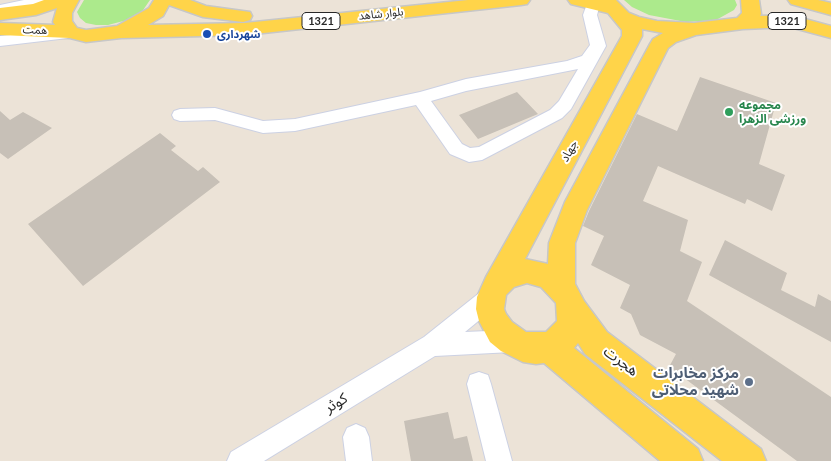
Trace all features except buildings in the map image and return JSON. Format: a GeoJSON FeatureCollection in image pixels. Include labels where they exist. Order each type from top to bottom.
{"type":"FeatureCollection","features":[{"type":"Feature","properties":{"kind":"main road","name":"همت"},"geometry":{"type":"LineString","coordinates":[[0,17],[36,10],[61,0]]}},
{"type":"Feature","properties":{"kind":"main road"},"geometry":{"type":"LineString","coordinates":[[70,0],[63,13],[62,22],[78,34]]}},
{"type":"Feature","properties":{"kind":"main road"},"geometry":{"type":"LineString","coordinates":[[121,32],[147,20],[156,12],[162,0]]}},
{"type":"Feature","properties":{"kind":"main road","name":"بلوار شاهد"},"geometry":{"type":"LineString","coordinates":[[172,0],[203,11],[255,17],[325,12],[428,0]]}},
{"type":"Feature","properties":{"kind":"main road","name":"بلوار شاهد"},"geometry":{"type":"LineString","coordinates":[[121,32],[245,29],[521,0]]}},
{"type":"Feature","properties":{"kind":"main road"},"geometry":{"type":"LineString","coordinates":[[602,6],[656,27],[694,29],[742,23],[752,14],[750,0]]}},
{"type":"Feature","properties":{"kind":"main road","name":"1321"},"geometry":{"type":"LineString","coordinates":[[797,0],[831,9]]}},
{"type":"Feature","properties":{"kind":"main road","name":"جهاد"},"geometry":{"type":"LineString","coordinates":[[494,291],[632,36],[632,29],[602,6]]}},
{"type":"Feature","properties":{"kind":"main road","name":"همت"},"geometry":{"type":"LineString","coordinates":[[0,17],[27,29],[78,34],[121,32]]}},
{"type":"Feature","properties":{"kind":"main road","name":"1321"},"geometry":{"type":"LineString","coordinates":[[742,23],[790,21],[831,32]]}},
{"type":"Feature","properties":{"kind":"main road"},"geometry":{"type":"LineString","coordinates":[[567,298],[545,276],[527,271],[514,273],[504,278],[494,291],[490,309],[494,321],[501,332],[512,342],[530,348],[549,347],[560,341],[568,332],[572,321],[567,298],[562,243],[574,210],[660,44],[669,38],[694,29]]}},
{"type":"Feature","properties":{"kind":"main road","name":"هجرت"},"geometry":{"type":"LineString","coordinates":[[567,298],[596,342],[749,461]]}},
{"type":"Feature","properties":{"kind":"main road"},"geometry":{"type":"LineString","coordinates":[[549,347],[686,461]]}},
{"type":"Feature","properties":{"kind":"street"},"geometry":{"type":"LineString","coordinates":[[0,17],[45,0]]}},
{"type":"Feature","properties":{"kind":"street"},"geometry":{"type":"LineString","coordinates":[[420,98],[456,149],[469,155],[482,153],[556,114],[565,105],[598,46],[590,14],[602,6]]}},
{"type":"Feature","properties":{"kind":"street"},"geometry":{"type":"LineString","coordinates":[[0,41],[78,34]]}},
{"type":"Feature","properties":{"kind":"street"},"geometry":{"type":"LineString","coordinates":[[180,115],[216,114],[263,127],[295,125],[420,98],[466,85],[569,66],[587,60],[594,54]]}},
{"type":"Feature","properties":{"kind":"street","name":"کوثر"},"geometry":{"type":"LineString","coordinates":[[240,461],[432,345],[494,291]]}},
{"type":"Feature","properties":{"kind":"street","name":"کوثر"},"geometry":{"type":"LineString","coordinates":[[432,345],[512,342]]}},
{"type":"Feature","properties":{"kind":"street"},"geometry":{"type":"LineString","coordinates":[[479,384],[499,461]]}},
{"type":"Feature","properties":{"kind":"green space"},"geometry":{"type":"Polygon","coordinates":[[[84,0],[150,0],[141,13],[131,19],[108,25],[96,25],[86,23],[77,12],[84,0]]]}},
{"type":"Feature","properties":{"kind":"green space"},"geometry":{"type":"Polygon","coordinates":[[[624,0],[735,0],[737,5],[734,10],[716,20],[686,22],[649,15],[632,7],[624,0]]]}},
{"type":"Feature","properties":{"kind":"place","name":"شهرداری"},"geometry":{"type":"Point","coordinates":[207,34]}},
{"type":"Feature","properties":{"kind":"place","name":"مجموعه ورزشی الزهرا"},"geometry":{"type":"Point","coordinates":[729,112]}},
{"type":"Feature","properties":{"kind":"place","name":"مرکز مخابرات شهید محلاتی"},"geometry":{"type":"Point","coordinates":[749,382]}}]}
